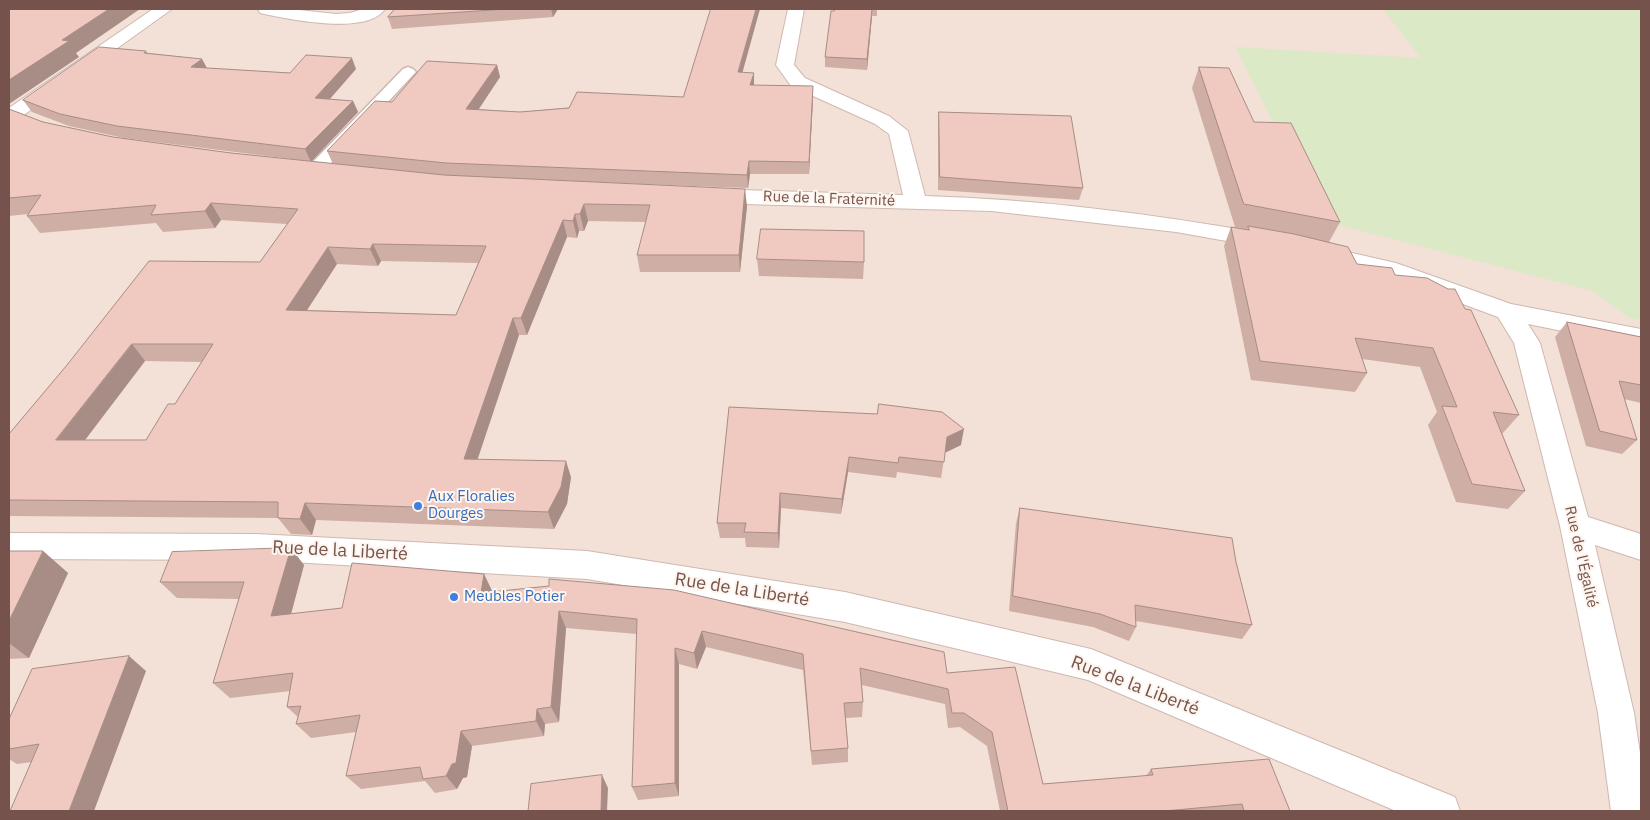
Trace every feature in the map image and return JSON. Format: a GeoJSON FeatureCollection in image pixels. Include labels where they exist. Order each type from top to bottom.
{"type":"FeatureCollection","features":[{"type":"Feature","properties":{"kind":"street"},"geometry":{"type":"LineString","coordinates":[[20,121],[164,9]]}},
{"type":"Feature","properties":{"kind":"street"},"geometry":{"type":"LineString","coordinates":[[266,9],[317,20],[340,20],[366,15],[377,9]]}},
{"type":"Feature","properties":{"kind":"street"},"geometry":{"type":"LineString","coordinates":[[796,9],[785,65],[798,82],[882,120],[898,131],[914,201]]}},
{"type":"Feature","properties":{"kind":"street"},"geometry":{"type":"LineString","coordinates":[[306,169],[344,173]]}},
{"type":"Feature","properties":{"kind":"street","name":"Rue de la Fraternité"},"geometry":{"type":"LineString","coordinates":[[685,195],[990,204],[1176,225],[1289,245],[1388,268],[1507,311],[1641,338]]}},
{"type":"Feature","properties":{"kind":"street","name":"Rue de l'Égalité"},"geometry":{"type":"LineString","coordinates":[[1507,311],[1527,343],[1575,526],[1616,713],[1630,811]]}},
{"type":"Feature","properties":{"kind":"street"},"geometry":{"type":"LineString","coordinates":[[1575,526],[1641,547]]}},
{"type":"Feature","properties":{"kind":"street","name":"Rue de la Liberté"},"geometry":{"type":"LineString","coordinates":[[9,546],[256,547],[587,564],[846,607],[1091,665],[1441,811]]}},
{"type":"Feature","properties":{"kind":"lane"},"geometry":{"type":"LineString","coordinates":[[306,169],[408,72]]}},
{"type":"Feature","properties":{"kind":"shaded area"},"geometry":{"type":"Polygon","coordinates":[[[9,9],[1641,9],[1641,811],[9,811],[9,9]]]}},
{"type":"Feature","properties":{"kind":"green space"},"geometry":{"type":"Polygon","coordinates":[[[1383,9],[1641,9],[1641,320],[1629,318],[1593,291],[1323,221],[1235,47],[1421,58],[1383,9]]]}},
{"type":"Feature","properties":{"kind":"building"},"geometry":{"type":"Polygon","coordinates":[[[9,9],[109,9],[62,40],[69,41],[9,80],[9,9]]]}},
{"type":"Feature","properties":{"kind":"building"},"geometry":{"type":"Polygon","coordinates":[[[395,9],[507,9],[388,17],[395,9]]]}},
{"type":"Feature","properties":{"kind":"building"},"geometry":{"type":"Polygon","coordinates":[[[711,9],[756,9],[738,72],[754,73],[750,85],[813,86],[809,162],[749,161],[747,175],[446,163],[327,151],[375,101],[392,102],[427,61],[497,65],[466,109],[520,112],[569,108],[577,92],[683,97],[711,9]]]}},
{"type":"Feature","properties":{"kind":"building"},"geometry":{"type":"Polygon","coordinates":[[[835,9],[872,9],[867,59],[825,57],[831,11],[835,9]]]}},
{"type":"Feature","properties":{"kind":"building"},"geometry":{"type":"Polygon","coordinates":[[[99,47],[202,59],[191,67],[290,73],[306,55],[352,58],[315,98],[353,101],[305,149],[117,126],[60,114],[23,100],[99,47]]]}},
{"type":"Feature","properties":{"kind":"building"},"geometry":{"type":"Polygon","coordinates":[[[1199,67],[1229,68],[1254,122],[1291,123],[1340,222],[1244,204],[1199,67]]]}},
{"type":"Feature","properties":{"kind":"building"},"geometry":{"type":"Polygon","coordinates":[[[9,109],[43,122],[113,137],[231,153],[444,175],[745,189],[739,255],[637,255],[650,205],[584,204],[580,214],[575,214],[573,221],[563,220],[521,318],[513,318],[464,459],[566,461],[561,487],[548,512],[305,503],[300,519],[278,518],[278,502],[9,500],[9,434],[67,365],[149,261],[260,262],[298,209],[211,203],[205,211],[151,215],[156,205],[27,216],[41,195],[9,198],[9,109]],[[373,244],[370,249],[328,247],[286,310],[456,315],[486,246],[373,244]],[[132,344],[56,440],[146,440],[168,404],[175,404],[213,344],[132,344]]]}},
{"type":"Feature","properties":{"kind":"building"},"geometry":{"type":"Polygon","coordinates":[[[939,112],[1071,116],[1083,188],[940,177],[939,112]]]}},
{"type":"Feature","properties":{"kind":"building"},"geometry":{"type":"Polygon","coordinates":[[[1248,226],[1294,234],[1348,247],[1357,264],[1392,268],[1395,275],[1427,278],[1448,289],[1455,289],[1465,309],[1471,310],[1519,415],[1493,412],[1525,491],[1472,484],[1442,406],[1457,407],[1433,348],[1355,338],[1367,373],[1260,361],[1231,227],[1249,230],[1248,226]]]}},
{"type":"Feature","properties":{"kind":"building"},"geometry":{"type":"Polygon","coordinates":[[[761,229],[864,231],[864,262],[757,259],[761,229]]]}},
{"type":"Feature","properties":{"kind":"building"},"geometry":{"type":"Polygon","coordinates":[[[1567,322],[1641,337],[1641,385],[1619,381],[1637,440],[1600,431],[1567,322]]]}},
{"type":"Feature","properties":{"kind":"building"},"geometry":{"type":"Polygon","coordinates":[[[879,404],[942,412],[964,429],[947,437],[944,462],[899,457],[898,463],[849,457],[842,499],[780,493],[778,533],[744,532],[746,523],[717,523],[729,407],[877,414],[879,404]]]}},
{"type":"Feature","properties":{"kind":"building"},"geometry":{"type":"Polygon","coordinates":[[[1020,508],[1232,538],[1252,625],[1135,605],[1136,627],[1100,614],[1013,596],[1020,508]]]}},
{"type":"Feature","properties":{"kind":"building"},"geometry":{"type":"Polygon","coordinates":[[[291,548],[271,616],[342,608],[352,563],[484,574],[481,593],[549,586],[549,579],[674,590],[944,652],[947,673],[1015,667],[1043,784],[1153,775],[1151,769],[1269,759],[1290,811],[1244,811],[1242,804],[1164,811],[1008,811],[992,732],[964,713],[952,713],[948,689],[860,668],[863,702],[844,703],[848,748],[811,751],[803,654],[702,631],[694,653],[675,648],[675,783],[632,787],[637,619],[559,611],[551,707],[537,709],[536,721],[461,731],[456,763],[452,764],[446,776],[423,779],[420,767],[346,776],[360,715],[296,724],[301,706],[287,707],[293,673],[213,683],[244,582],[160,582],[172,552],[291,548]]]}},
{"type":"Feature","properties":{"kind":"building"},"geometry":{"type":"Polygon","coordinates":[[[9,551],[43,551],[9,621],[9,551]]]}},
{"type":"Feature","properties":{"kind":"building"},"geometry":{"type":"Polygon","coordinates":[[[129,656],[69,811],[10,811],[39,744],[9,749],[9,719],[32,669],[129,656]]]}},
{"type":"Feature","properties":{"kind":"building"},"geometry":{"type":"Polygon","coordinates":[[[602,775],[601,811],[528,811],[531,784],[602,775]]]}},
{"type":"Feature","properties":{"kind":"place","name":"Aux Floralies Dourges"},"geometry":{"type":"Point","coordinates":[418,506]}},
{"type":"Feature","properties":{"kind":"place","name":"Meubles Potier"},"geometry":{"type":"Point","coordinates":[454,597]}}]}
